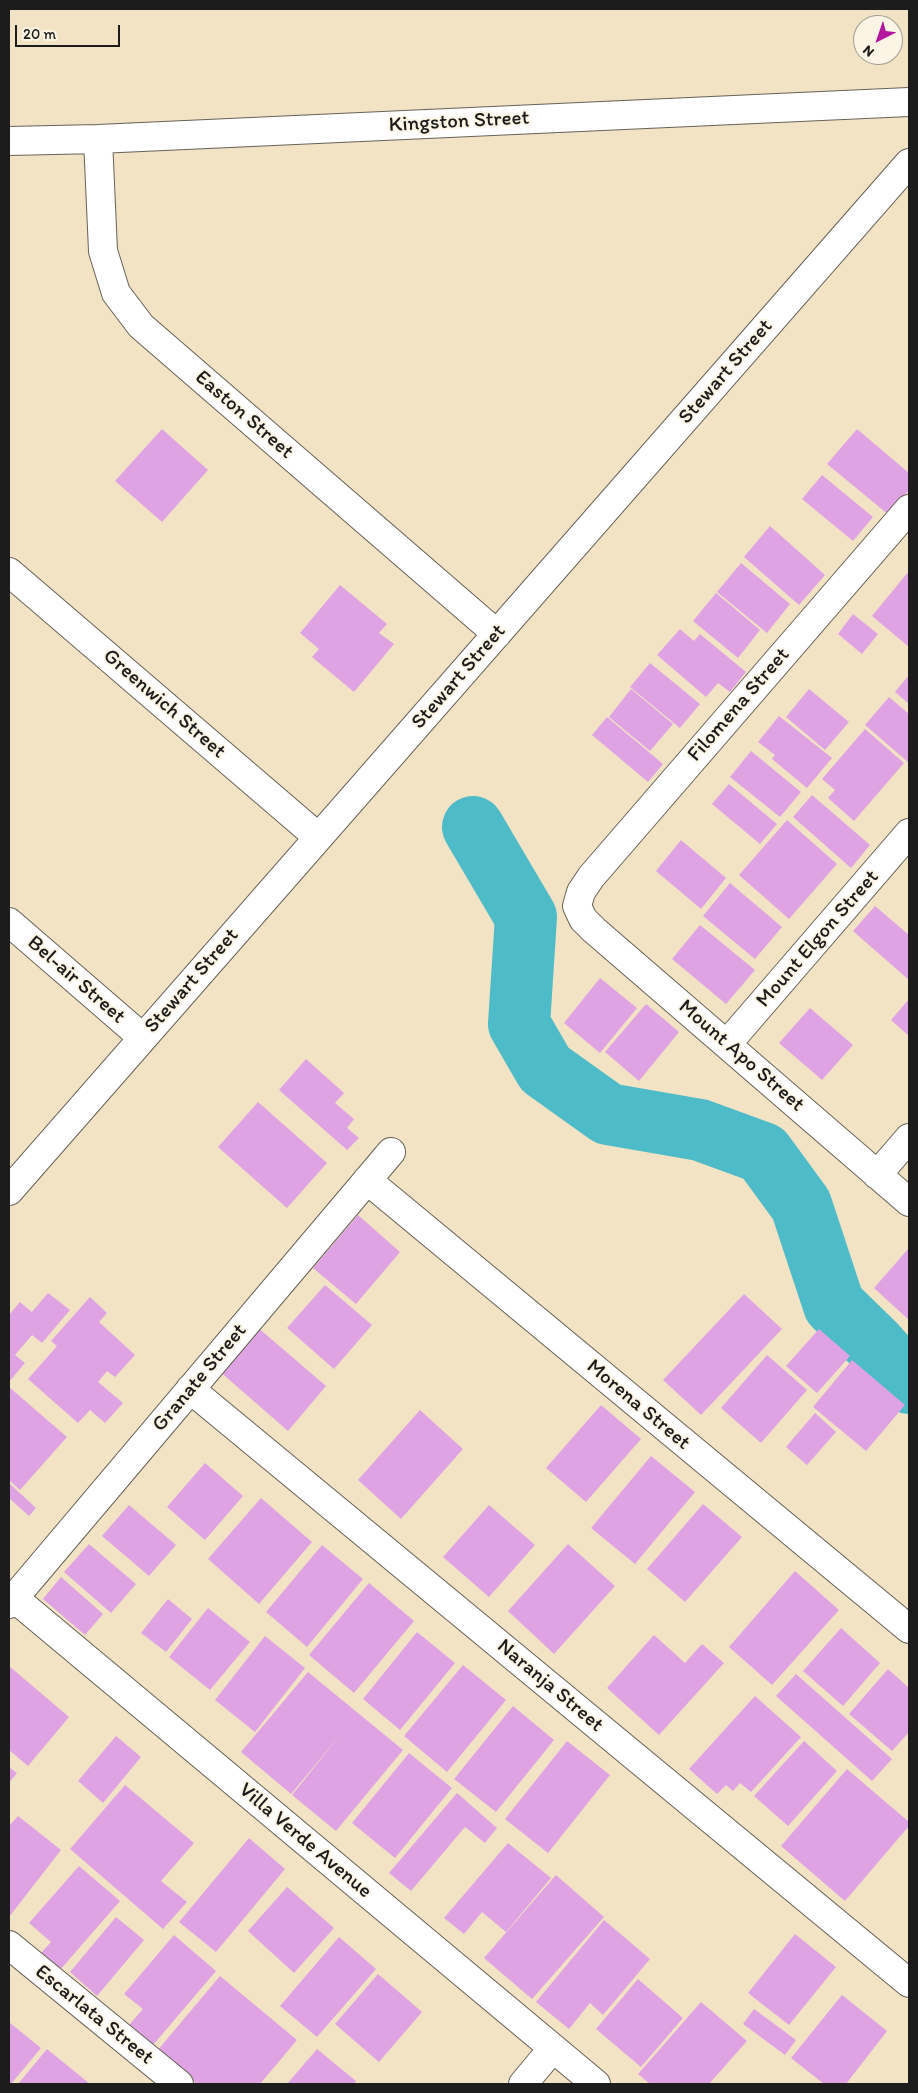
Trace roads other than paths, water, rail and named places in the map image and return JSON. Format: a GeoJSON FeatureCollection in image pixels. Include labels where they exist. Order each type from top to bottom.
{"type":"FeatureCollection","features":[{"type":"Feature","properties":{"kind":"street","name":"Kingston Street"},"geometry":{"type":"LineString","coordinates":[[9,141],[98,139],[909,102]]}},
{"type":"Feature","properties":{"kind":"street","name":"Easton Street"},"geometry":{"type":"LineString","coordinates":[[98,139],[104,251],[116,293],[141,326],[497,634]]}},
{"type":"Feature","properties":{"kind":"street","name":"Stewart Street"},"geometry":{"type":"LineString","coordinates":[[9,1191],[909,163]]}},
{"type":"Feature","properties":{"kind":"street","name":"Filomena Street"},"geometry":{"type":"LineString","coordinates":[[577,906],[580,892],[591,877],[909,509]]}},
{"type":"Feature","properties":{"kind":"street","name":"Greenwich Street"},"geometry":{"type":"LineString","coordinates":[[9,572],[318,837]]}},
{"type":"Feature","properties":{"kind":"street","name":"Mount Elgon Street"},"geometry":{"type":"LineString","coordinates":[[727,1044],[909,833]]}},
{"type":"Feature","properties":{"kind":"street","name":"Mount Apo Street"},"geometry":{"type":"LineString","coordinates":[[577,906],[583,919],[594,930],[909,1202]]}},
{"type":"Feature","properties":{"kind":"street","name":"Bel-air Street"},"geometry":{"type":"LineString","coordinates":[[9,922],[142,1038]]}},
{"type":"Feature","properties":{"kind":"street"},"geometry":{"type":"LineString","coordinates":[[877,1175],[909,1138]]}},
{"type":"Feature","properties":{"kind":"street","name":"Granate Street"},"geometry":{"type":"LineString","coordinates":[[11,1601],[391,1152]]}},
{"type":"Feature","properties":{"kind":"street","name":"Morena Street"},"geometry":{"type":"LineString","coordinates":[[367,1180],[909,1629]]}},
{"type":"Feature","properties":{"kind":"street","name":"Naranja Street"},"geometry":{"type":"LineString","coordinates":[[190,1389],[909,1983]]}},
{"type":"Feature","properties":{"kind":"street","name":"Villa Verde Avenue"},"geometry":{"type":"LineString","coordinates":[[11,1601],[596,2084]]}},
{"type":"Feature","properties":{"kind":"street","name":"Escarlata Street"},"geometry":{"type":"LineString","coordinates":[[9,1945],[179,2084]]}},
{"type":"Feature","properties":{"kind":"street"},"geometry":{"type":"LineString","coordinates":[[523,2084],[553,2048]]}},
{"type":"Feature","properties":{"kind":"waterway"},"geometry":{"type":"LineString","coordinates":[[473,827],[526,917],[519,1024],[545,1069],[608,1114],[700,1130],[763,1153],[801,1205],[834,1305],[875,1345],[909,1383]]}}]}
